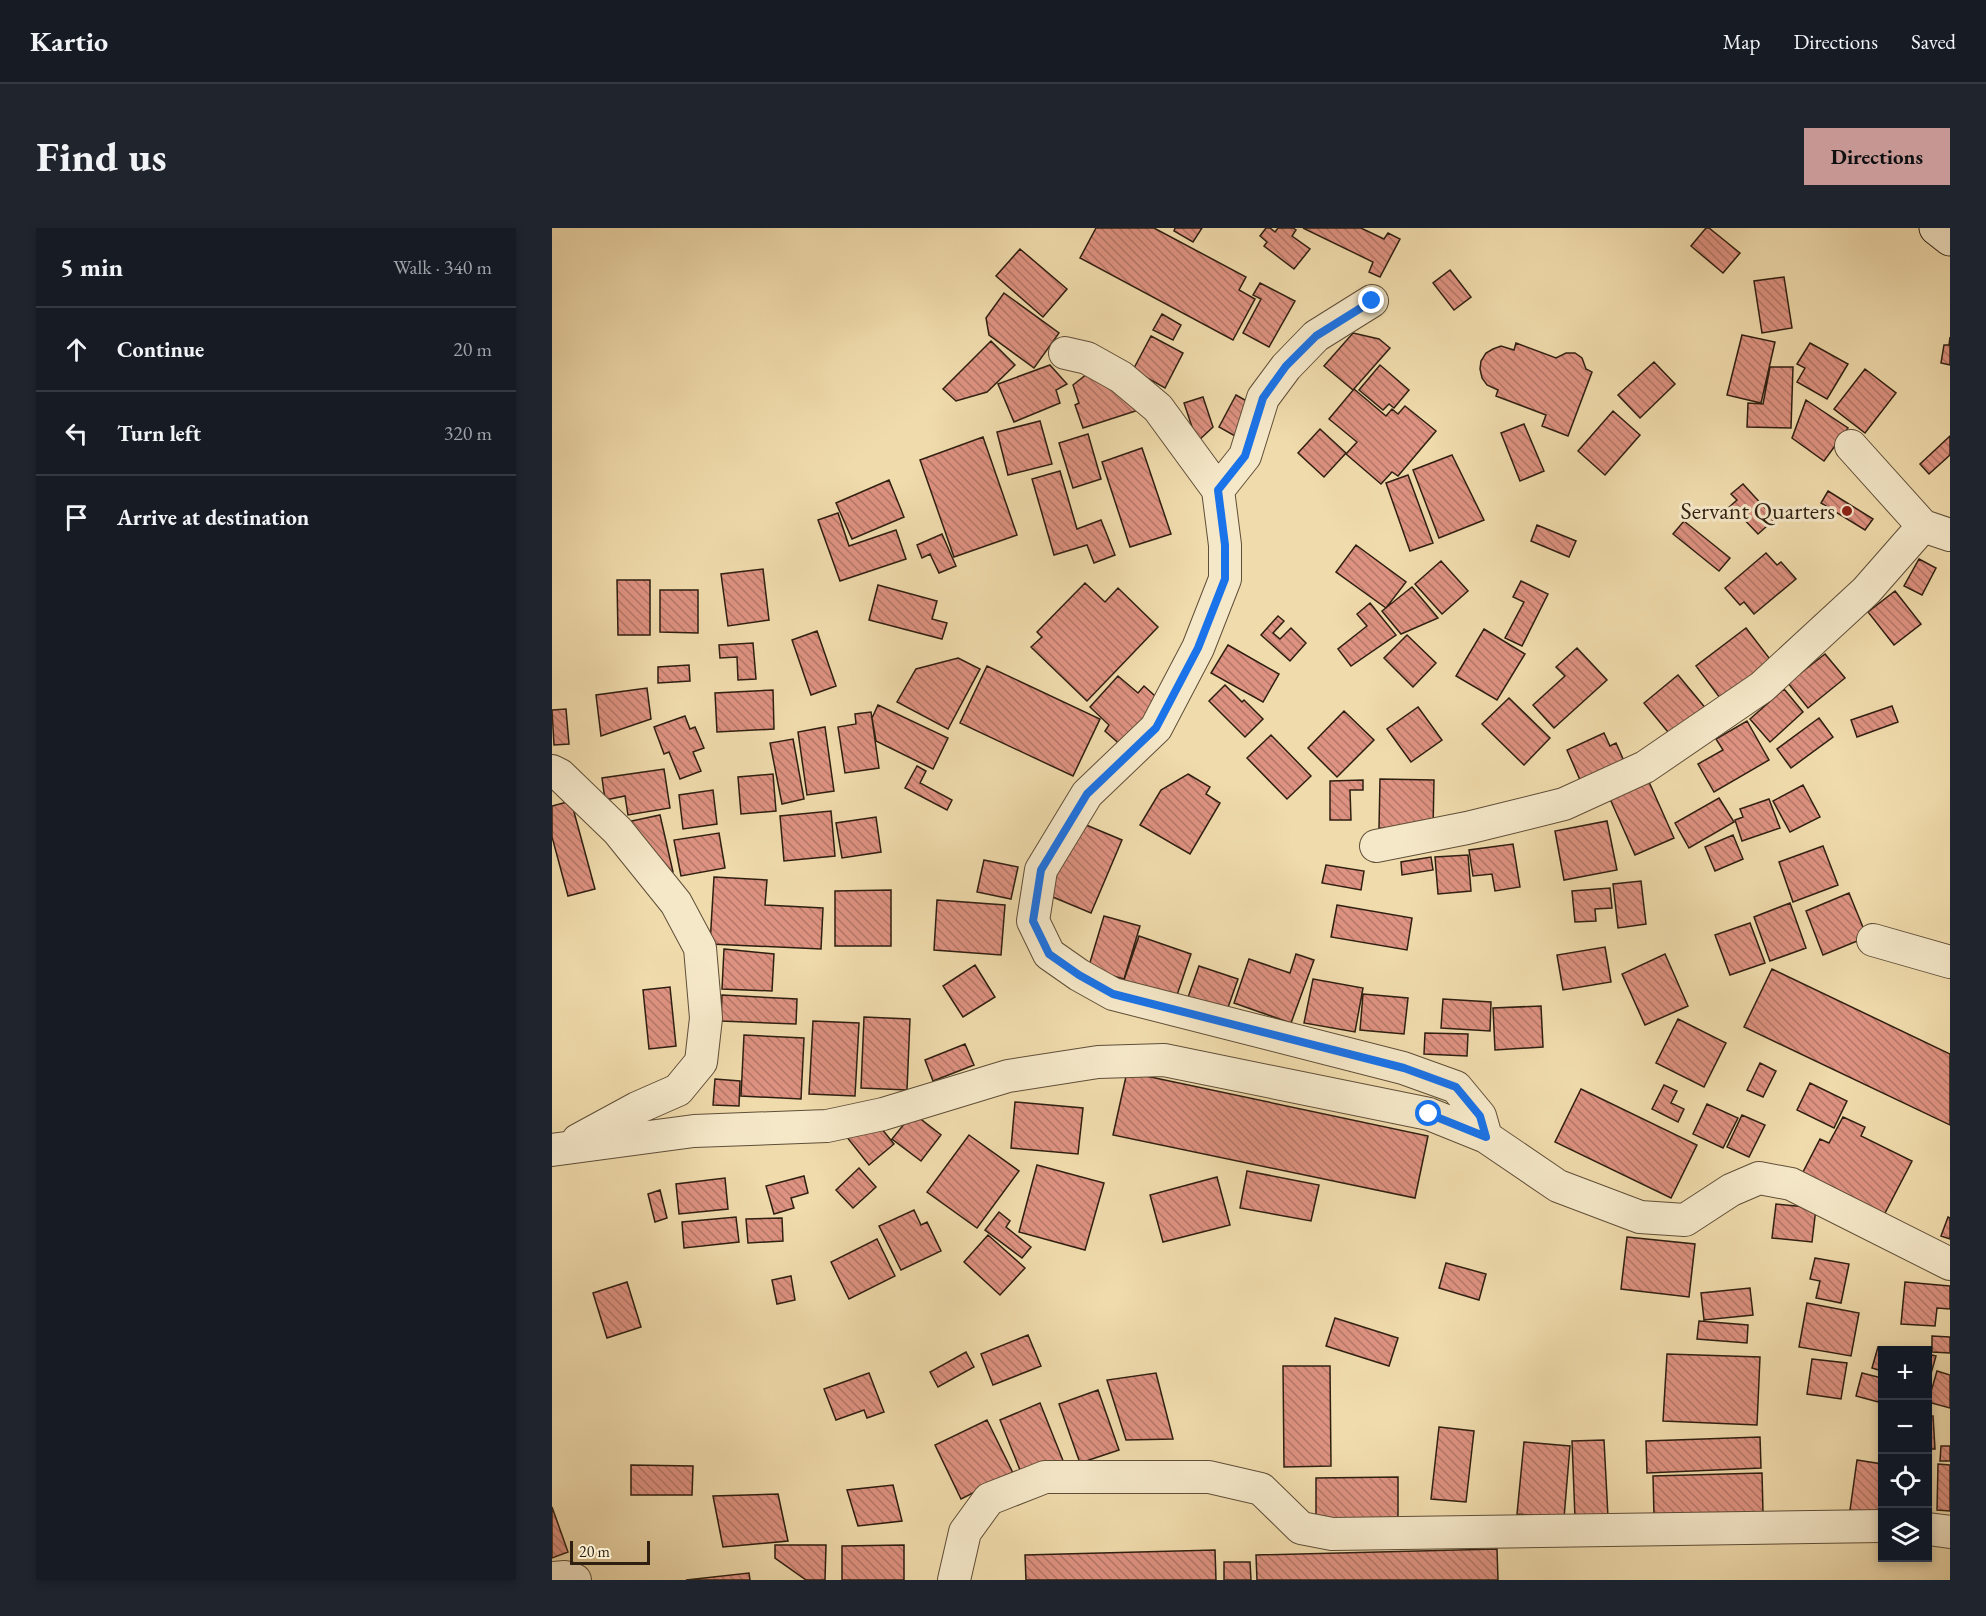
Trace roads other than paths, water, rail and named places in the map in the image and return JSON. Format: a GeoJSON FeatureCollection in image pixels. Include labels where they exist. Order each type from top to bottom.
{"type":"FeatureCollection","features":[{"type":"Feature","properties":{"kind":"main road"},"geometry":{"type":"LineString","coordinates":[[1936,228],[1950,239]]}},
{"type":"Feature","properties":{"kind":"street"},"geometry":{"type":"LineString","coordinates":[[1218,490],[1245,456],[1263,398],[1286,366],[1316,336],[1372,301]]}},
{"type":"Feature","properties":{"kind":"street"},"geometry":{"type":"LineString","coordinates":[[1065,353],[1087,358],[1121,377],[1158,408],[1218,490],[1225,545],[1225,579],[1198,648],[1156,728],[1087,794],[1041,870],[1033,921],[1049,954],[1079,975],[1113,994],[1404,1068],[1456,1087],[1480,1116],[1486,1137]]}},
{"type":"Feature","properties":{"kind":"street"},"geometry":{"type":"LineString","coordinates":[[1376,846],[1467,828],[1564,804],[1645,767],[1762,687],[1866,591],[1937,531],[1851,446]]}},
{"type":"Feature","properties":{"kind":"street"},"geometry":{"type":"LineString","coordinates":[[552,771],[560,775],[618,831],[676,903],[700,948],[706,1018],[701,1062],[678,1090],[637,1108],[558,1149]]}},
{"type":"Feature","properties":{"kind":"street"},"geometry":{"type":"LineString","coordinates":[[1873,940],[1950,962]]}},
{"type":"Feature","properties":{"kind":"street"},"geometry":{"type":"LineString","coordinates":[[558,1149],[694,1131],[827,1126],[883,1114],[1008,1076],[1098,1062],[1164,1060],[1429,1114],[1486,1137],[1558,1186],[1640,1217],[1685,1220],[1731,1190],[1759,1178],[1791,1184],[1950,1264]]}},
{"type":"Feature","properties":{"kind":"street"},"geometry":{"type":"LineString","coordinates":[[954,1580],[966,1532],[989,1499],[1045,1476],[1209,1477],[1261,1489],[1301,1528],[1332,1534],[1878,1526]]}},
{"type":"Feature","properties":{"kind":"street"},"geometry":{"type":"LineString","coordinates":[[1932,1530],[1950,1532]]}},
{"type":"Feature","properties":{"kind":"street"},"geometry":{"type":"LineString","coordinates":[[552,1578],[565,1577],[575,1580]]}},
{"type":"Feature","properties":{"kind":"place","name":"Servant Quarters"},"geometry":{"type":"Point","coordinates":[1847,511]}}]}
